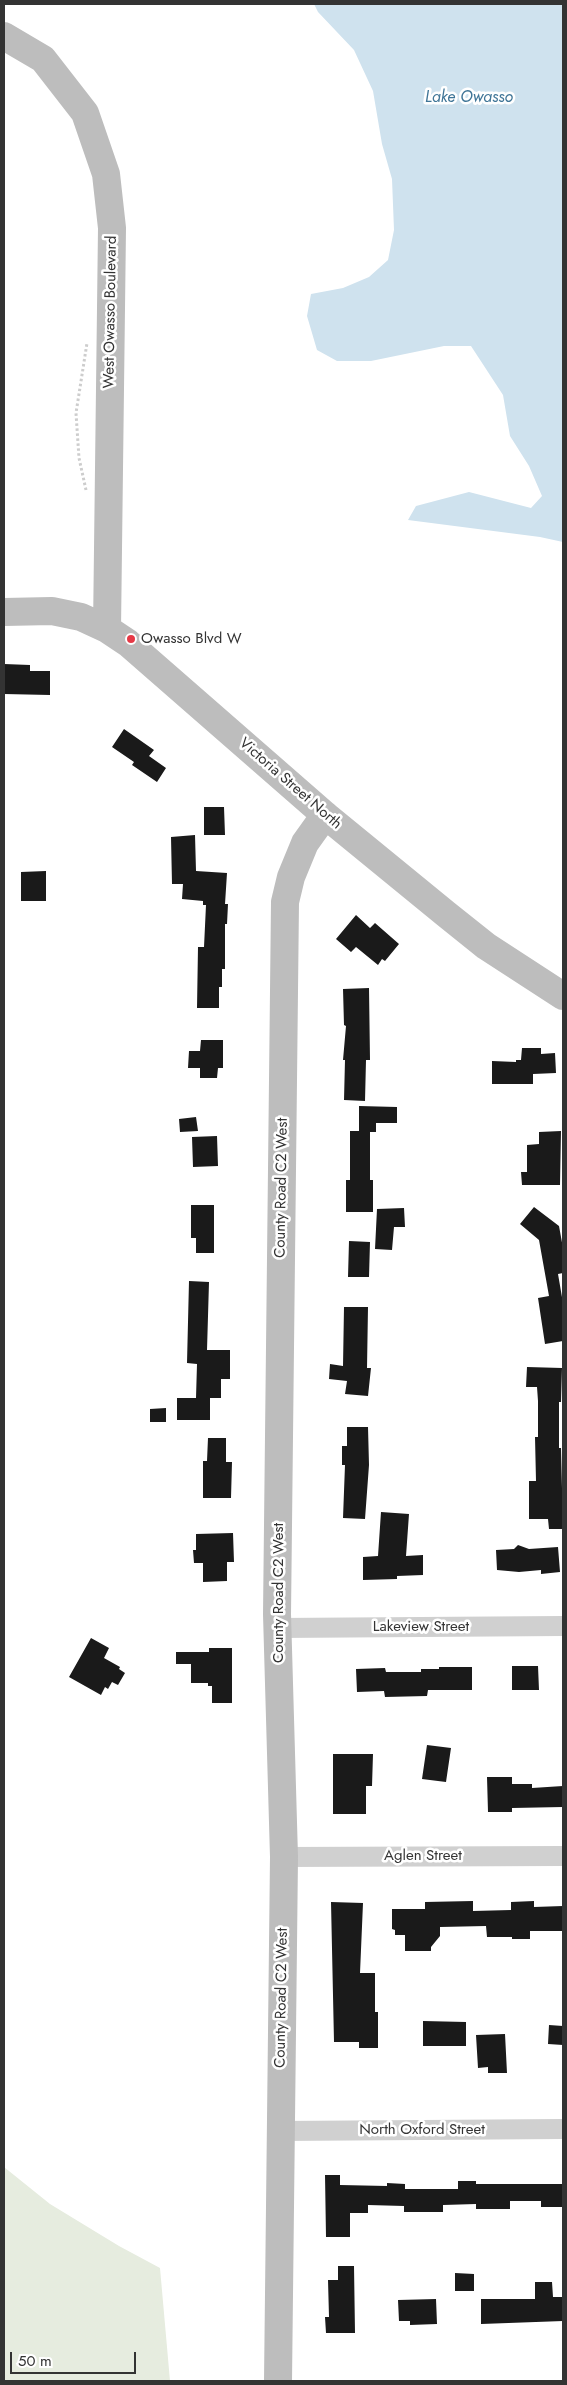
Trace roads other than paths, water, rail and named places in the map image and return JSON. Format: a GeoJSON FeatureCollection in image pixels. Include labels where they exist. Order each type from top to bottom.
{"type":"FeatureCollection","features":[{"type":"Feature","properties":{"kind":"street","name":"West Owasso Boulevard"},"geometry":{"type":"LineString","coordinates":[[4,36],[43,59],[85,113],[106,174],[112,228],[107,629]]}},
{"type":"Feature","properties":{"kind":"street","name":"Victoria Street North"},"geometry":{"type":"LineString","coordinates":[[4,612],[52,611],[81,617],[107,629],[128,644],[325,815],[486,946],[563,996]]}},
{"type":"Feature","properties":{"kind":"street","name":"County Road C2 West"},"geometry":{"type":"LineString","coordinates":[[278,2381],[284,1857],[278,1628],[285,902],[291,877],[305,843],[325,815]]}},
{"type":"Feature","properties":{"kind":"street","name":"Lakeview Street"},"geometry":{"type":"LineString","coordinates":[[278,1628],[563,1626]]}},
{"type":"Feature","properties":{"kind":"street","name":"Aglen Street"},"geometry":{"type":"LineString","coordinates":[[284,1857],[563,1856]]}},
{"type":"Feature","properties":{"kind":"street","name":"North Oxford Street"},"geometry":{"type":"LineString","coordinates":[[281,2131],[563,2129]]}},
{"type":"Feature","properties":{"kind":"water","name":"Lake Owasso"},"geometry":{"type":"Polygon","coordinates":[[[314,4],[563,4],[563,542],[540,537],[408,520],[416,506],[469,492],[531,508],[542,496],[529,466],[510,436],[503,395],[471,346],[444,346],[371,361],[337,361],[317,350],[307,316],[311,294],[343,288],[369,277],[388,260],[394,230],[392,179],[382,144],[373,91],[354,50],[318,12],[314,4]]]}},
{"type":"Feature","properties":{"kind":"place","name":"Owasso Blvd W"},"geometry":{"type":"Point","coordinates":[131,639]}}]}
